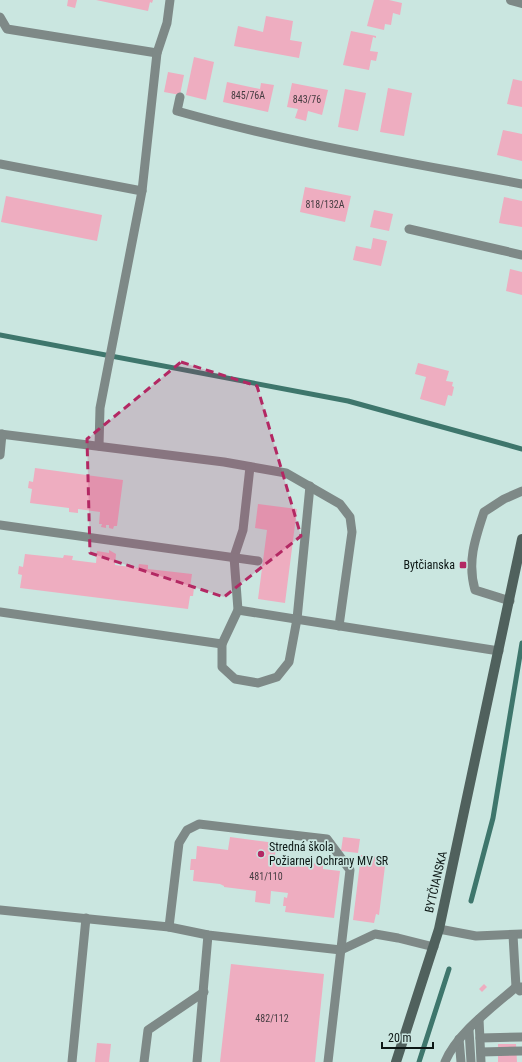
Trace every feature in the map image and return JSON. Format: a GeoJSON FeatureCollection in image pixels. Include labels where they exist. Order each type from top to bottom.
{"type":"FeatureCollection","features":[{"type":"Feature","properties":{"kind":"main road","name":"BYTČIANSKA"},"geometry":{"type":"LineString","coordinates":[[396,1062],[439,929],[522,539]]}},
{"type":"Feature","properties":{"kind":"street"},"geometry":{"type":"LineString","coordinates":[[510,0],[522,2]]}},
{"type":"Feature","properties":{"kind":"lane"},"geometry":{"type":"LineString","coordinates":[[99,446],[100,408],[142,191],[157,52],[167,23],[170,0]]}},
{"type":"Feature","properties":{"kind":"lane"},"geometry":{"type":"LineString","coordinates":[[0,17],[7,29],[157,52]]}},
{"type":"Feature","properties":{"kind":"lane"},"geometry":{"type":"LineString","coordinates":[[180,97],[177,111],[214,121],[384,158],[522,184]]}},
{"type":"Feature","properties":{"kind":"lane"},"geometry":{"type":"LineString","coordinates":[[0,164],[142,191]]}},
{"type":"Feature","properties":{"kind":"lane"},"geometry":{"type":"LineString","coordinates":[[409,229],[522,255]]}},
{"type":"Feature","properties":{"kind":"lane"},"geometry":{"type":"LineString","coordinates":[[0,455],[1,434],[99,446],[286,473],[340,504],[350,517],[352,532],[339,626]]}},
{"type":"Feature","properties":{"kind":"lane"},"geometry":{"type":"LineString","coordinates":[[250,467],[243,530],[234,557],[238,610],[222,644],[222,667],[235,679],[258,683],[277,677],[289,662],[296,619],[310,486]]}},
{"type":"Feature","properties":{"kind":"lane"},"geometry":{"type":"LineString","coordinates":[[510,601],[475,590],[471,574],[474,542],[484,512],[504,499],[522,491]]}},
{"type":"Feature","properties":{"kind":"lane"},"geometry":{"type":"LineString","coordinates":[[0,525],[258,561]]}},
{"type":"Feature","properties":{"kind":"lane"},"geometry":{"type":"LineString","coordinates":[[238,610],[499,651]]}},
{"type":"Feature","properties":{"kind":"lane"},"geometry":{"type":"LineString","coordinates":[[0,612],[222,644]]}},
{"type":"Feature","properties":{"kind":"lane"},"geometry":{"type":"LineString","coordinates":[[169,927],[179,843],[187,830],[199,824],[327,839],[350,870],[328,1062]]}},
{"type":"Feature","properties":{"kind":"lane"},"geometry":{"type":"LineString","coordinates":[[0,910],[169,927],[208,935],[341,950],[375,934],[434,947]]}},
{"type":"Feature","properties":{"kind":"lane"},"geometry":{"type":"LineString","coordinates":[[72,1062],[86,918]]}},
{"type":"Feature","properties":{"kind":"lane"},"geometry":{"type":"LineString","coordinates":[[439,929],[476,936],[518,935],[520,989],[479,1019],[450,1050],[445,1062]]}},
{"type":"Feature","properties":{"kind":"lane"},"geometry":{"type":"LineString","coordinates":[[197,1062],[208,935]]}},
{"type":"Feature","properties":{"kind":"lane"},"geometry":{"type":"LineString","coordinates":[[144,1062],[148,1030],[204,992]]}},
{"type":"Feature","properties":{"kind":"lane"},"geometry":{"type":"LineString","coordinates":[[479,1019],[481,1062]]}},
{"type":"Feature","properties":{"kind":"lane"},"geometry":{"type":"LineString","coordinates":[[469,1030],[471,1062]]}},
{"type":"Feature","properties":{"kind":"lane"},"geometry":{"type":"LineString","coordinates":[[480,1038],[522,1037]]}},
{"type":"Feature","properties":{"kind":"lane"},"geometry":{"type":"LineString","coordinates":[[459,1039],[461,1062]]}},
{"type":"Feature","properties":{"kind":"lane"},"geometry":{"type":"LineString","coordinates":[[450,1050],[451,1062]]}},
{"type":"Feature","properties":{"kind":"lane"},"geometry":{"type":"LineString","coordinates":[[481,1052],[522,1051]]}},
{"type":"Feature","properties":{"kind":"highlighted area"},"geometry":{"type":"Polygon","coordinates":[[[181,362],[257,386],[301,536],[224,597],[90,553],[87,439],[181,362]]]}},
{"type":"Feature","properties":{"kind":"building"},"geometry":{"type":"Polygon","coordinates":[[[68,0],[77,0],[75,8],[67,6],[68,0]]]}},
{"type":"Feature","properties":{"kind":"building"},"geometry":{"type":"Polygon","coordinates":[[[96,0],[153,0],[152,3],[150,2],[148,11],[96,0]]]}},
{"type":"Feature","properties":{"kind":"building"},"geometry":{"type":"Polygon","coordinates":[[[374,0],[389,0],[402,3],[400,15],[393,13],[391,25],[385,24],[384,30],[367,26],[374,0]]]}},
{"type":"Feature","properties":{"kind":"building"},"geometry":{"type":"Polygon","coordinates":[[[266,16],[293,21],[290,40],[302,42],[299,58],[234,46],[238,26],[263,32],[266,16]]]}},
{"type":"Feature","properties":{"kind":"building"},"geometry":{"type":"Polygon","coordinates":[[[351,31],[376,36],[376,38],[373,37],[370,51],[378,52],[376,61],[371,60],[369,70],[343,65],[351,31]]]}},
{"type":"Feature","properties":{"kind":"building"},"geometry":{"type":"Polygon","coordinates":[[[194,57],[214,62],[206,100],[186,95],[194,57]]]}},
{"type":"Feature","properties":{"kind":"building"},"geometry":{"type":"Polygon","coordinates":[[[168,72],[184,75],[180,95],[164,92],[168,72]]]}},
{"type":"Feature","properties":{"kind":"building"},"geometry":{"type":"Polygon","coordinates":[[[513,79],[522,81],[522,107],[507,104],[513,79]]]}},
{"type":"Feature","properties":{"kind":"building"},"geometry":{"type":"Polygon","coordinates":[[[227,82],[260,89],[261,83],[274,85],[268,112],[223,102],[227,82]]]}},
{"type":"Feature","properties":{"kind":"building"},"geometry":{"type":"Polygon","coordinates":[[[292,83],[328,90],[322,115],[308,111],[306,121],[295,118],[298,109],[287,107],[292,83]]]}},
{"type":"Feature","properties":{"kind":"building"},"geometry":{"type":"Polygon","coordinates":[[[388,88],[412,93],[404,136],[380,132],[388,88]]]}},
{"type":"Feature","properties":{"kind":"building"},"geometry":{"type":"Polygon","coordinates":[[[345,89],[366,93],[358,131],[338,127],[345,89]]]}},
{"type":"Feature","properties":{"kind":"building"},"geometry":{"type":"Polygon","coordinates":[[[503,130],[522,134],[522,161],[497,155],[503,130]]]}},
{"type":"Feature","properties":{"kind":"building"},"geometry":{"type":"Polygon","coordinates":[[[305,187],[351,196],[345,222],[300,212],[305,187]]]}},
{"type":"Feature","properties":{"kind":"building"},"geometry":{"type":"Polygon","coordinates":[[[6,196],[102,215],[97,241],[1,222],[6,196]]]}},
{"type":"Feature","properties":{"kind":"building"},"geometry":{"type":"Polygon","coordinates":[[[504,197],[522,201],[522,227],[499,223],[504,197]]]}},
{"type":"Feature","properties":{"kind":"building"},"geometry":{"type":"Polygon","coordinates":[[[374,210],[393,214],[389,231],[370,227],[374,210]]]}},
{"type":"Feature","properties":{"kind":"building"},"geometry":{"type":"Polygon","coordinates":[[[373,238],[387,241],[381,266],[353,260],[356,246],[371,249],[373,238]]]}},
{"type":"Feature","properties":{"kind":"building"},"geometry":{"type":"Polygon","coordinates":[[[510,269],[522,272],[522,295],[506,291],[510,269]]]}},
{"type":"Feature","properties":{"kind":"building"},"geometry":{"type":"Polygon","coordinates":[[[418,363],[449,371],[446,381],[453,382],[452,386],[454,387],[452,396],[448,395],[445,406],[420,399],[426,377],[415,374],[418,363]]]}},
{"type":"Feature","properties":{"kind":"building"},"geometry":{"type":"Polygon","coordinates":[[[35,468],[123,480],[117,526],[114,526],[113,529],[109,528],[109,525],[106,525],[106,528],[101,527],[102,524],[99,524],[100,512],[78,509],[78,513],[69,512],[69,508],[30,503],[32,489],[28,488],[29,481],[33,482],[35,468]]]}},
{"type":"Feature","properties":{"kind":"building"},"geometry":{"type":"Polygon","coordinates":[[[258,504],[297,509],[285,603],[258,599],[267,530],[255,528],[258,504]]]}},
{"type":"Feature","properties":{"kind":"building"},"geometry":{"type":"Polygon","coordinates":[[[109,550],[116,554],[115,565],[138,568],[139,564],[148,565],[148,569],[192,574],[190,588],[194,588],[193,596],[190,596],[188,609],[20,588],[22,575],[18,574],[19,566],[23,567],[25,554],[63,558],[64,555],[73,556],[72,560],[96,563],[97,551],[109,553],[109,550]]]}},
{"type":"Feature","properties":{"kind":"building"},"geometry":{"type":"Polygon","coordinates":[[[230,837],[276,843],[275,856],[307,861],[323,865],[323,869],[340,871],[334,918],[285,912],[286,906],[283,906],[284,897],[287,898],[288,893],[271,891],[270,904],[255,902],[256,891],[224,887],[220,884],[193,881],[194,870],[190,870],[191,859],[196,859],[197,846],[228,850],[230,837]]]}},
{"type":"Feature","properties":{"kind":"building"},"geometry":{"type":"Polygon","coordinates":[[[343,837],[360,839],[358,853],[341,851],[343,837]]]}},
{"type":"Feature","properties":{"kind":"building"},"geometry":{"type":"Polygon","coordinates":[[[361,855],[386,858],[379,915],[376,914],[374,923],[353,920],[361,855]]]}},
{"type":"Feature","properties":{"kind":"building"},"geometry":{"type":"Polygon","coordinates":[[[231,964],[324,974],[315,1062],[220,1062],[231,964]]]}},
{"type":"Feature","properties":{"kind":"building"},"geometry":{"type":"Polygon","coordinates":[[[484,984],[487,987],[482,992],[479,989],[484,984]]]}},
{"type":"Feature","properties":{"kind":"building"},"geometry":{"type":"Polygon","coordinates":[[[97,1043],[111,1044],[109,1062],[95,1062],[97,1043]]]}},
{"type":"Feature","properties":{"kind":"building"},"geometry":{"type":"Polygon","coordinates":[[[498,1044],[516,1044],[517,1062],[498,1062],[498,1044]]]}},
{"type":"Feature","properties":{"kind":"waterway"},"geometry":{"type":"LineString","coordinates":[[0,335],[348,401],[522,449]]}},
{"type":"Feature","properties":{"kind":"waterway"},"geometry":{"type":"LineString","coordinates":[[471,901],[493,818],[522,643]]}},
{"type":"Feature","properties":{"kind":"waterway"},"geometry":{"type":"LineString","coordinates":[[419,1062],[449,969]]}},
{"type":"Feature","properties":{"kind":"place","name":"Bytčianska"},"geometry":{"type":"Point","coordinates":[463,565]}},
{"type":"Feature","properties":{"kind":"place","name":"Stredná škola Požiarnej Ochrany MV SR"},"geometry":{"type":"Point","coordinates":[261,854]}}]}
